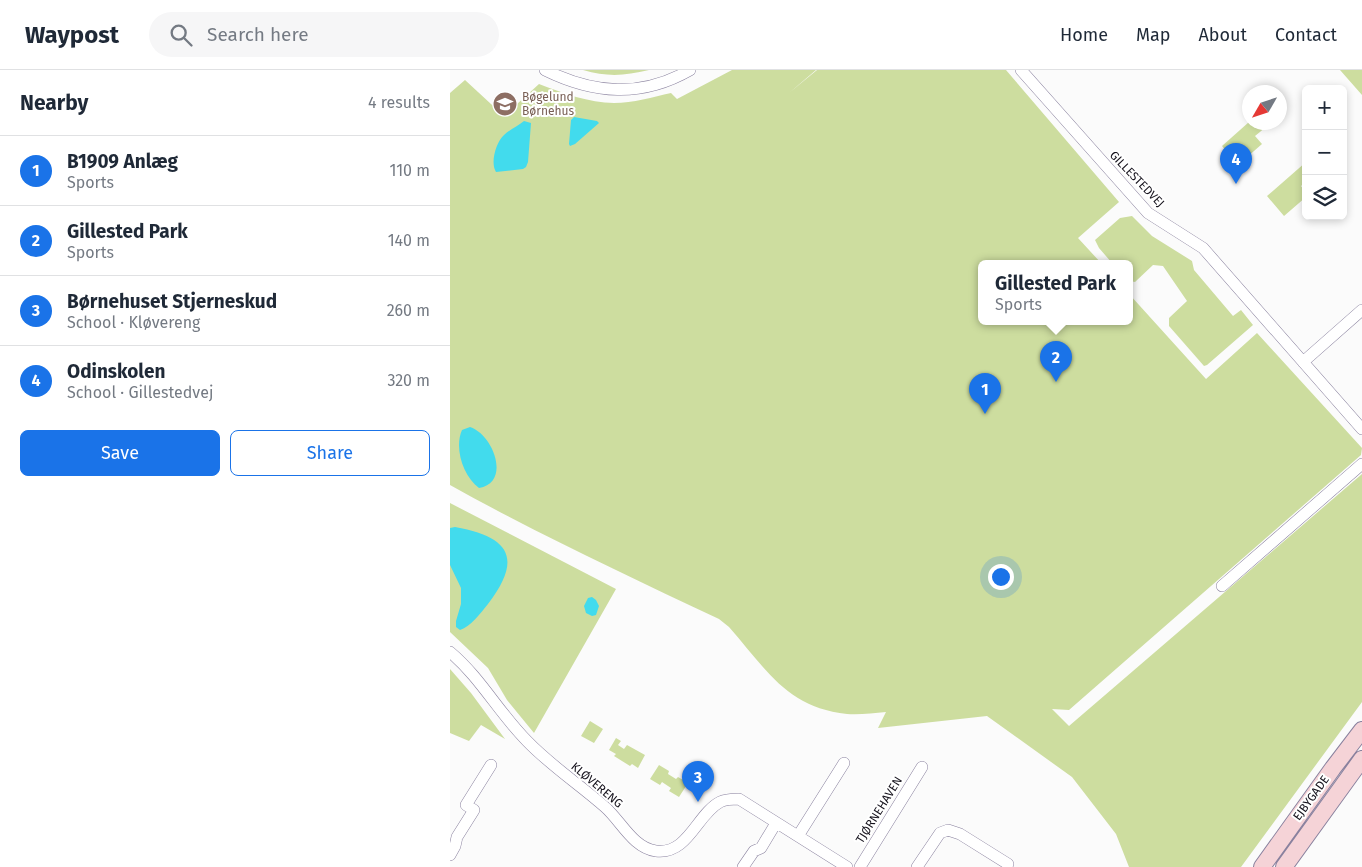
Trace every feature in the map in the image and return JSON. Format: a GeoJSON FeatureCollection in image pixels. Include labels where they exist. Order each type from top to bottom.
{"type":"FeatureCollection","features":[{"type":"Feature","properties":{"kind":"main road","name":"EJBYGADE"},"geometry":{"type":"LineString","coordinates":[[1262,867],[1362,730]]}},
{"type":"Feature","properties":{"kind":"main road","name":"EJBYGADE"},"geometry":{"type":"LineString","coordinates":[[1284,867],[1362,760]]}},
{"type":"Feature","properties":{"kind":"street"},"geometry":{"type":"LineString","coordinates":[[546,70],[574,82],[600,89],[629,89],[655,84],[680,76],[690,70]]}},
{"type":"Feature","properties":{"kind":"street","name":"GILLESTEDVEJ"},"geometry":{"type":"LineString","coordinates":[[1022,70],[1148,213],[1203,248],[1362,430]]}},
{"type":"Feature","properties":{"kind":"street"},"geometry":{"type":"LineString","coordinates":[[1303,362],[1362,310]]}},
{"type":"Feature","properties":{"kind":"street"},"geometry":{"type":"LineString","coordinates":[[1222,586],[1362,464]]}},
{"type":"Feature","properties":{"kind":"street","name":"KLØVERENG"},"geometry":{"type":"LineString","coordinates":[[450,652],[466,668],[506,719],[550,765],[605,807],[634,839],[649,848],[657,851],[679,845],[691,834],[712,808],[721,801],[739,799],[842,866]]}},
{"type":"Feature","properties":{"kind":"street"},"geometry":{"type":"LineString","coordinates":[[798,836],[844,763]]}},
{"type":"Feature","properties":{"kind":"street"},"geometry":{"type":"LineString","coordinates":[[450,855],[457,837],[474,810],[466,805],[491,765]]}},
{"type":"Feature","properties":{"kind":"street","name":"TJØRNEHAVEN"},"geometry":{"type":"LineString","coordinates":[[860,867],[922,766]]}},
{"type":"Feature","properties":{"kind":"street"},"geometry":{"type":"LineString","coordinates":[[743,867],[754,850],[761,848],[776,823]]}},
{"type":"Feature","properties":{"kind":"street"},"geometry":{"type":"LineString","coordinates":[[917,867],[940,833],[948,830],[960,834],[1008,864]]}},
{"type":"Feature","properties":{"kind":"green space"},"geometry":{"type":"Polygon","coordinates":[[[583,70],[649,70],[616,75],[583,70]]]}},
{"type":"Feature","properties":{"kind":"green space"},"geometry":{"type":"Polygon","coordinates":[[[732,70],[816,70],[789,93],[817,70],[1006,70],[1119,202],[1078,238],[1098,260],[978,260],[978,325],[1133,325],[1133,298],[1206,379],[1257,333],[1362,448],[1361,455],[1069,710],[1052,709],[1069,726],[1362,474],[1362,702],[1241,867],[1129,867],[1116,834],[1072,777],[987,716],[878,728],[886,712],[847,714],[808,704],[779,684],[729,627],[719,619],[550,538],[450,485],[450,93],[465,80],[504,116],[539,84],[576,97],[605,103],[643,100],[671,93],[677,99],[732,70]]]}},
{"type":"Feature","properties":{"kind":"green space"},"geometry":{"type":"Polygon","coordinates":[[[1340,70],[1362,70],[1362,95],[1340,70]]]}},
{"type":"Feature","properties":{"kind":"green space"},"geometry":{"type":"Polygon","coordinates":[[[1242,128],[1242,130],[1262,130],[1255,136],[1262,144],[1238,165],[1222,146],[1242,128]]]}},
{"type":"Feature","properties":{"kind":"green space"},"geometry":{"type":"Polygon","coordinates":[[[1302,165],[1302,200],[1284,216],[1267,196],[1302,165]]]}},
{"type":"Feature","properties":{"kind":"green space"},"geometry":{"type":"Polygon","coordinates":[[[1132,216],[1152,236],[1192,261],[1194,270],[1233,316],[1241,310],[1253,325],[1207,365],[1204,366],[1169,326],[1169,318],[1187,301],[1163,266],[1153,265],[1135,282],[1133,282],[1133,260],[1109,260],[1099,248],[1095,240],[1120,218],[1132,216]]]}},
{"type":"Feature","properties":{"kind":"green space"},"geometry":{"type":"Polygon","coordinates":[[[450,503],[616,589],[534,733],[507,700],[488,668],[450,632],[450,503]]]}},
{"type":"Feature","properties":{"kind":"green space"},"geometry":{"type":"Polygon","coordinates":[[[450,669],[471,693],[505,739],[481,725],[469,741],[450,733],[450,669]]]}},
{"type":"Feature","properties":{"kind":"green space"},"geometry":{"type":"Polygon","coordinates":[[[590,721],[603,729],[594,743],[581,736],[590,721]]]}},
{"type":"Feature","properties":{"kind":"green space"},"geometry":{"type":"Polygon","coordinates":[[[616,738],[621,741],[618,745],[624,749],[627,745],[645,755],[638,768],[632,764],[630,766],[614,756],[616,754],[609,750],[616,738]]]}},
{"type":"Feature","properties":{"kind":"green space"},"geometry":{"type":"Polygon","coordinates":[[[659,765],[669,771],[668,774],[676,779],[678,777],[688,783],[679,797],[669,791],[671,788],[662,782],[660,785],[650,779],[659,765]]]}},
{"type":"Feature","properties":{"kind":"water"},"geometry":{"type":"Polygon","coordinates":[[[574,117],[599,123],[575,144],[570,146],[571,120],[574,117]]]}},
{"type":"Feature","properties":{"kind":"water"},"geometry":{"type":"Polygon","coordinates":[[[524,121],[531,123],[526,167],[496,172],[494,158],[501,138],[524,121]]]}},
{"type":"Feature","properties":{"kind":"water"},"geometry":{"type":"Polygon","coordinates":[[[470,427],[486,439],[496,459],[497,469],[494,477],[489,484],[479,488],[473,483],[464,469],[460,453],[459,445],[462,430],[470,427]]]}},
{"type":"Feature","properties":{"kind":"water"},"geometry":{"type":"Polygon","coordinates":[[[455,527],[474,531],[499,544],[505,552],[507,562],[505,574],[499,588],[488,604],[472,623],[460,630],[456,627],[456,621],[461,604],[461,588],[450,565],[450,528],[455,527]]]}},
{"type":"Feature","properties":{"kind":"water"},"geometry":{"type":"Polygon","coordinates":[[[592,597],[599,606],[596,615],[592,616],[586,613],[584,606],[588,598],[592,597]]]}},
{"type":"Feature","properties":{"kind":"place","name":"Bøgelund Børnehus"},"geometry":{"type":"Point","coordinates":[505,104]}},
{"type":"Feature","properties":{"kind":"place","name":"Odinskolen"},"geometry":{"type":"Point","coordinates":[1236,184]}},
{"type":"Feature","properties":{"kind":"place","name":"Gillested Park"},"geometry":{"type":"Point","coordinates":[1056,382]}},
{"type":"Feature","properties":{"kind":"place","name":"B1909 Anlæg"},"geometry":{"type":"Point","coordinates":[985,414]}},
{"type":"Feature","properties":{"kind":"place","name":"Børnehuset Stjerneskud"},"geometry":{"type":"Point","coordinates":[698,802]}}]}
